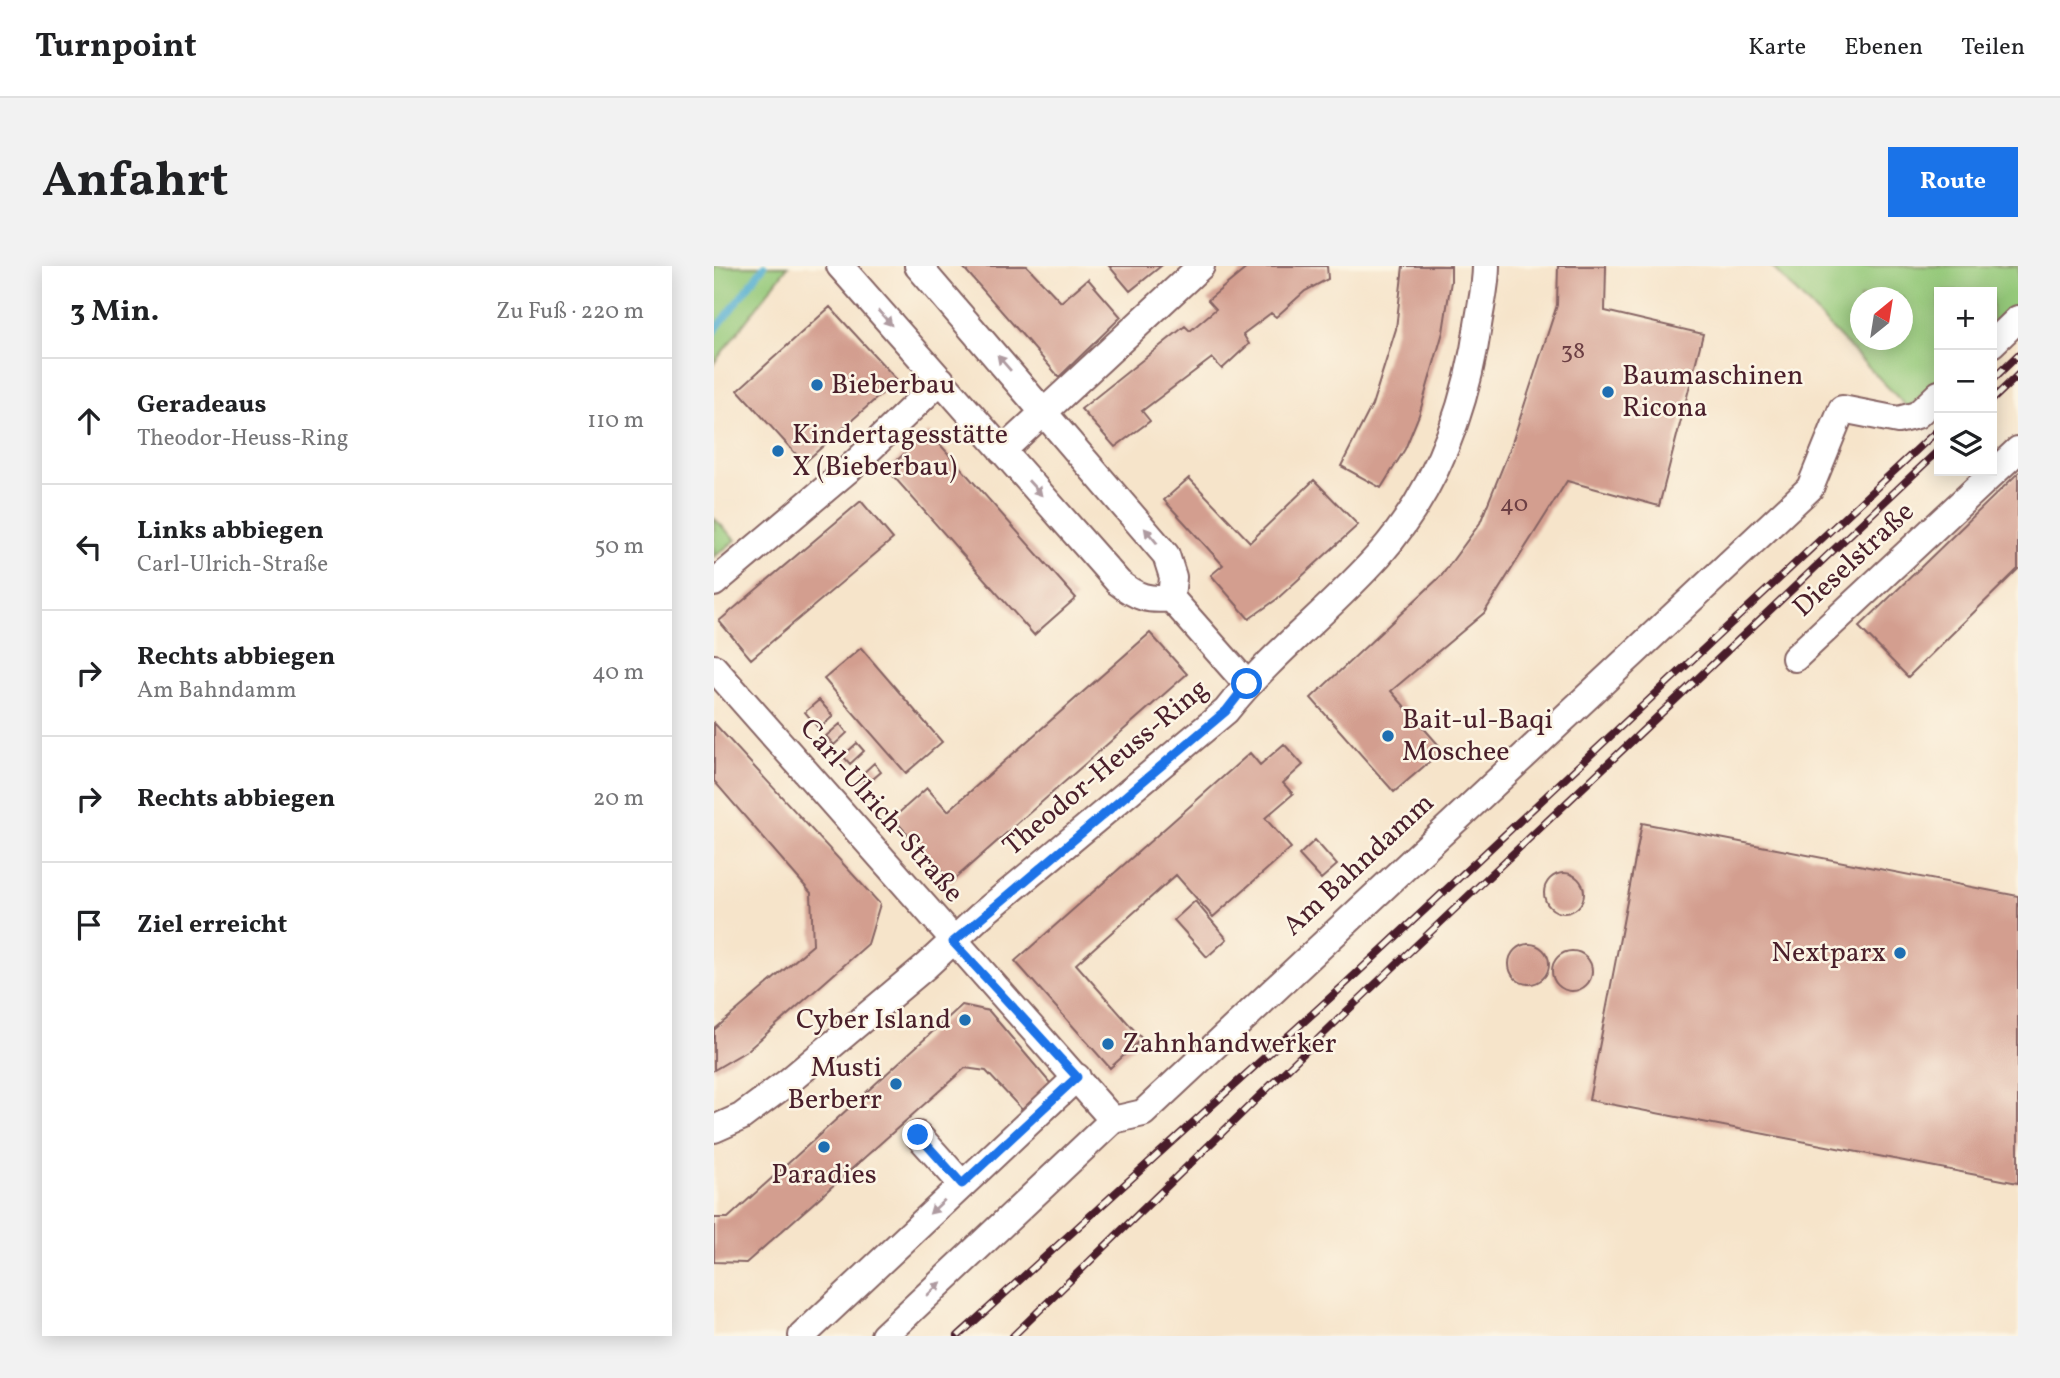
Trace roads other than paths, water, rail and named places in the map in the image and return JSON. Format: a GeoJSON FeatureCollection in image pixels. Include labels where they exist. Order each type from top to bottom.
{"type":"FeatureCollection","features":[{"type":"Feature","properties":{"kind":"street"},"geometry":{"type":"LineString","coordinates":[[840,266],[1119,583],[1137,597],[1156,600],[1171,598]]}},
{"type":"Feature","properties":{"kind":"street"},"geometry":{"type":"LineString","coordinates":[[918,266],[1046,411],[1166,555],[1172,577],[1171,598],[1247,684]]}},
{"type":"Feature","properties":{"kind":"street"},"geometry":{"type":"LineString","coordinates":[[1002,451],[1201,266]]}},
{"type":"Feature","properties":{"kind":"street","name":"Theodor-Heuss-Ring"},"geometry":{"type":"LineString","coordinates":[[714,1129],[741,1117],[788,1082],[1226,711],[1247,684],[1379,555],[1422,496],[1442,458],[1465,391],[1475,349],[1486,266]]}},
{"type":"Feature","properties":{"kind":"street"},"geometry":{"type":"LineString","coordinates":[[1997,339],[2018,319]]}},
{"type":"Feature","properties":{"kind":"street"},"geometry":{"type":"LineString","coordinates":[[714,583],[849,469],[941,380]]}},
{"type":"Feature","properties":{"kind":"street","name":"Am Bahndamm"},"geometry":{"type":"LineString","coordinates":[[884,1336],[1113,1120],[1143,1113],[1810,488],[1842,409],[1898,419],[1917,415],[1934,399]]}},
{"type":"Feature","properties":{"kind":"street","name":"Dieselstraße"},"geometry":{"type":"LineString","coordinates":[[1795,658],[2018,450]]}},
{"type":"Feature","properties":{"kind":"street","name":"Carl-Ulrich-Straße"},"geometry":{"type":"LineString","coordinates":[[714,668],[953,942],[1113,1120]]}},
{"type":"Feature","properties":{"kind":"street"},"geometry":{"type":"LineString","coordinates":[[802,1336],[1077,1077]]}},
{"type":"Feature","properties":{"kind":"street"},"geometry":{"type":"LineString","coordinates":[[918,1135],[962,1184]]}},
{"type":"Feature","properties":{"kind":"waterway"},"geometry":{"type":"LineString","coordinates":[[714,332],[764,266]]}},
{"type":"Feature","properties":{"kind":"railway"},"geometry":{"type":"LineString","coordinates":[[1997,375],[2018,355]]}},
{"type":"Feature","properties":{"kind":"railway"},"geometry":{"type":"LineString","coordinates":[[1997,395],[2018,375]]}},
{"type":"Feature","properties":{"kind":"railway"},"geometry":{"type":"LineString","coordinates":[[958,1336],[1342,987],[1934,434]]}},
{"type":"Feature","properties":{"kind":"railway"},"geometry":{"type":"LineString","coordinates":[[1013,1336],[1347,1011],[1934,455]]}},
{"type":"Feature","properties":{"kind":"place","name":"Bieberbau"},"geometry":{"type":"Point","coordinates":[817,385]}},
{"type":"Feature","properties":{"kind":"place","name":"Baumaschinen Ricona"},"geometry":{"type":"Point","coordinates":[1608,392]}},
{"type":"Feature","properties":{"kind":"place","name":"Kindertagesstätte X (Bieberbau)"},"geometry":{"type":"Point","coordinates":[778,451]}},
{"type":"Feature","properties":{"kind":"place","name":"Bait-ul-Baqi Moschee"},"geometry":{"type":"Point","coordinates":[1388,736]}},
{"type":"Feature","properties":{"kind":"place","name":"Nextparx"},"geometry":{"type":"Point","coordinates":[1900,953]}},
{"type":"Feature","properties":{"kind":"place","name":"Cyber Island"},"geometry":{"type":"Point","coordinates":[965,1020]}},
{"type":"Feature","properties":{"kind":"place","name":"Zahnhandwerker"},"geometry":{"type":"Point","coordinates":[1108,1044]}},
{"type":"Feature","properties":{"kind":"place","name":"Musti Berberr"},"geometry":{"type":"Point","coordinates":[896,1084]}},
{"type":"Feature","properties":{"kind":"place","name":"Paradies"},"geometry":{"type":"Point","coordinates":[824,1147]}}]}
